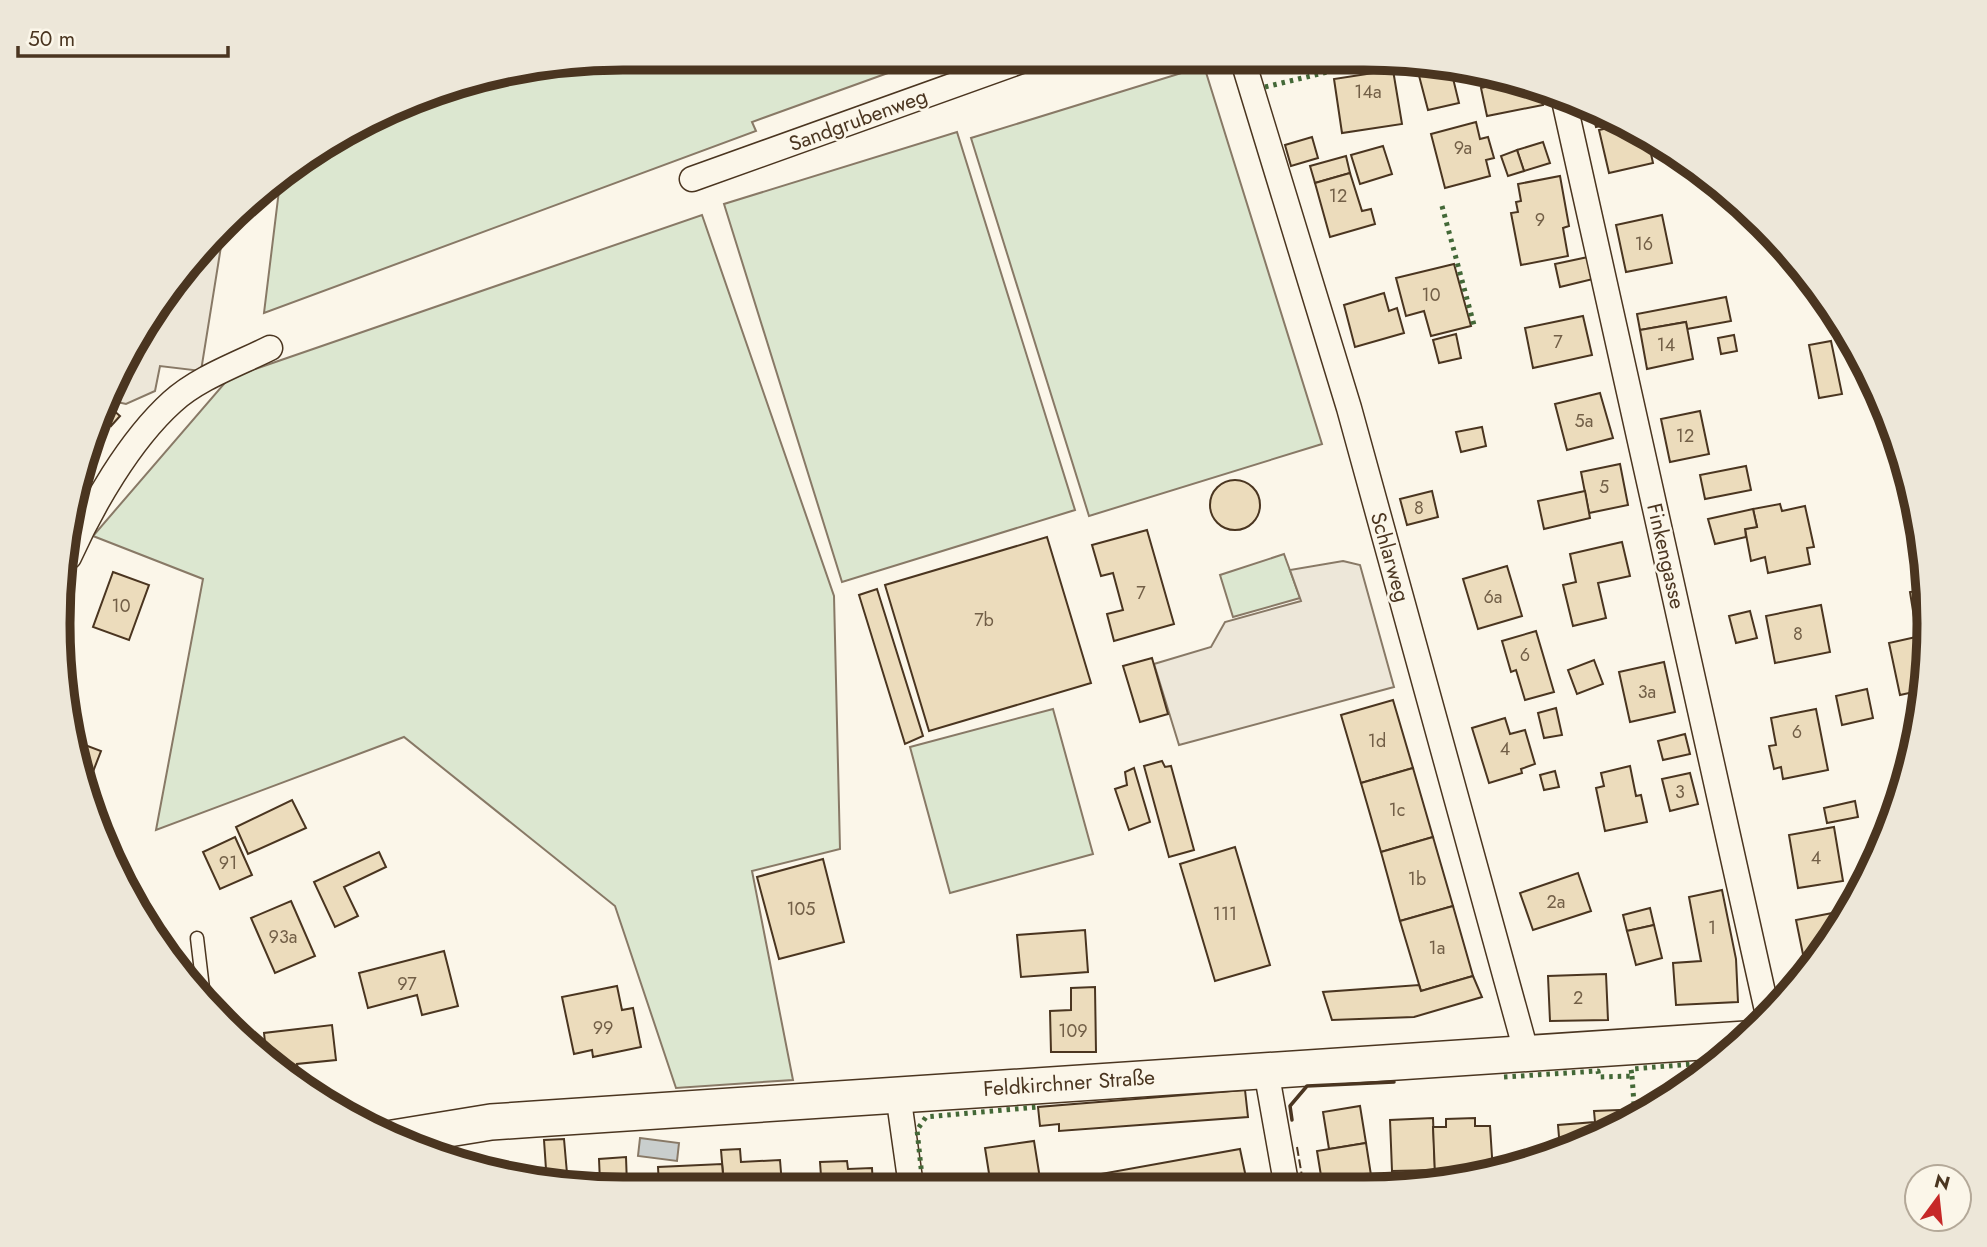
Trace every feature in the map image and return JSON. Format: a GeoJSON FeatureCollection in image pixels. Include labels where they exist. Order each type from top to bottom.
{"type":"FeatureCollection","features":[{"type":"Feature","properties":{"kind":"street","name":"Sandgrubenweg"},"geometry":{"type":"LineString","coordinates":[[692,179],[996,70]]}},
{"type":"Feature","properties":{"kind":"street","name":"Schlarweg"},"geometry":{"type":"LineString","coordinates":[[1246,70],[1349,408],[1527,1055]]}},
{"type":"Feature","properties":{"kind":"street","name":"Finkengasse"},"geometry":{"type":"LineString","coordinates":[[1566,108],[1765,1004]]}},
{"type":"Feature","properties":{"kind":"street"},"geometry":{"type":"LineString","coordinates":[[77,539],[85,521],[131,451],[172,402],[210,378],[270,348]]}},
{"type":"Feature","properties":{"kind":"street","name":"Feldkirchner Straße"},"geometry":{"type":"LineString","coordinates":[[412,1135],[491,1122],[1728,1040]]}},
{"type":"Feature","properties":{"kind":"street"},"geometry":{"type":"LineString","coordinates":[[1266,1070],[1285,1177]]}},
{"type":"Feature","properties":{"kind":"street"},"geometry":{"type":"LineString","coordinates":[[898,1094],[910,1177]]}},
{"type":"Feature","properties":{"kind":"lane"},"geometry":{"type":"LineString","coordinates":[[197,938],[202,982]]}},
{"type":"Feature","properties":{"kind":"green space"},"geometry":{"type":"Polygon","coordinates":[[[896,70],[752,122],[756,131],[264,313],[279,191],[347,144],[412,112],[480,89],[587,71],[896,70]]]}},
{"type":"Feature","properties":{"kind":"green space"},"geometry":{"type":"Polygon","coordinates":[[[1191,70],[1205,70],[1322,444],[1089,516],[971,138],[1191,70]]]}},
{"type":"Feature","properties":{"kind":"green space"},"geometry":{"type":"Polygon","coordinates":[[[957,132],[1075,510],[842,582],[724,204],[957,132]]]}},
{"type":"Feature","properties":{"kind":"green space"},"geometry":{"type":"Polygon","coordinates":[[[702,215],[834,596],[840,849],[752,871],[793,1080],[676,1088],[615,906],[404,737],[156,830],[203,579],[93,536],[229,378],[702,215]]]}},
{"type":"Feature","properties":{"kind":"green space"},"geometry":{"type":"Polygon","coordinates":[[[1284,554],[1300,598],[1233,617],[1220,575],[1284,554]]]}},
{"type":"Feature","properties":{"kind":"green space"},"geometry":{"type":"Polygon","coordinates":[[[1053,709],[1093,854],[950,893],[910,747],[1053,709]]]}},
{"type":"Feature","properties":{"kind":"shaded area"},"geometry":{"type":"Polygon","coordinates":[[[222,243],[201,371],[160,366],[155,391],[126,404],[117,402],[144,347],[184,287],[222,243]]]}},
{"type":"Feature","properties":{"kind":"shaded area"},"geometry":{"type":"Polygon","coordinates":[[[1343,561],[1360,565],[1394,687],[1179,745],[1154,664],[1211,647],[1225,622],[1301,601],[1290,570],[1343,561]]]}},
{"type":"Feature","properties":{"kind":"shaded area"},"geometry":{"type":"Polygon","coordinates":[[[640,1138],[679,1143],[677,1161],[638,1156],[640,1138]]]}},
{"type":"Feature","properties":{"kind":"building"},"geometry":{"type":"Polygon","coordinates":[[[1393,71],[1402,124],[1342,133],[1334,79],[1393,71]]]}},
{"type":"Feature","properties":{"kind":"building"},"geometry":{"type":"Polygon","coordinates":[[[1418,73],[1453,78],[1459,103],[1428,110],[1418,73]]]}},
{"type":"Feature","properties":{"kind":"building"},"geometry":{"type":"Polygon","coordinates":[[[1489,86],[1541,99],[1543,105],[1487,116],[1481,88],[1489,86]]]}},
{"type":"Feature","properties":{"kind":"building"},"geometry":{"type":"Polygon","coordinates":[[[1476,122],[1480,139],[1488,137],[1494,158],[1486,160],[1490,176],[1445,188],[1431,134],[1476,122]]]}},
{"type":"Feature","properties":{"kind":"building"},"geometry":{"type":"Polygon","coordinates":[[[1609,128],[1640,144],[1650,150],[1653,163],[1609,173],[1599,130],[1609,128]]]}},
{"type":"Feature","properties":{"kind":"building"},"geometry":{"type":"Polygon","coordinates":[[[1312,137],[1318,158],[1291,166],[1285,145],[1312,137]]]}},
{"type":"Feature","properties":{"kind":"building"},"geometry":{"type":"Polygon","coordinates":[[[1543,142],[1550,163],[1524,171],[1517,150],[1543,142]]]}},
{"type":"Feature","properties":{"kind":"building"},"geometry":{"type":"Polygon","coordinates":[[[1383,146],[1392,174],[1360,184],[1351,155],[1383,146]]]}},
{"type":"Feature","properties":{"kind":"building"},"geometry":{"type":"Polygon","coordinates":[[[1517,150],[1524,171],[1508,176],[1501,156],[1517,150]]]}},
{"type":"Feature","properties":{"kind":"building"},"geometry":{"type":"Polygon","coordinates":[[[1346,156],[1350,173],[1315,183],[1310,166],[1346,156]]]}},
{"type":"Feature","properties":{"kind":"building"},"geometry":{"type":"Polygon","coordinates":[[[1350,173],[1362,211],[1371,209],[1375,224],[1330,237],[1315,183],[1350,173]]]}},
{"type":"Feature","properties":{"kind":"building"},"geometry":{"type":"Polygon","coordinates":[[[1560,176],[1569,226],[1563,228],[1568,256],[1521,265],[1511,213],[1518,212],[1516,202],[1521,201],[1518,184],[1560,176]]]}},
{"type":"Feature","properties":{"kind":"building"},"geometry":{"type":"Polygon","coordinates":[[[1662,215],[1672,263],[1626,272],[1616,225],[1662,215]]]}},
{"type":"Feature","properties":{"kind":"building"},"geometry":{"type":"Polygon","coordinates":[[[1588,257],[1593,279],[1560,287],[1555,264],[1588,257]]]}},
{"type":"Feature","properties":{"kind":"building"},"geometry":{"type":"Polygon","coordinates":[[[1454,264],[1471,326],[1431,336],[1424,311],[1406,316],[1396,278],[1454,264]]]}},
{"type":"Feature","properties":{"kind":"building"},"geometry":{"type":"Polygon","coordinates":[[[1384,293],[1389,311],[1397,308],[1404,333],[1355,347],[1344,305],[1384,293]]]}},
{"type":"Feature","properties":{"kind":"building"},"geometry":{"type":"Polygon","coordinates":[[[1726,297],[1731,321],[1687,329],[1686,322],[1640,330],[1637,314],[1726,297]]]}},
{"type":"Feature","properties":{"kind":"building"},"geometry":{"type":"Polygon","coordinates":[[[1583,316],[1592,355],[1533,368],[1525,328],[1583,316]]]}},
{"type":"Feature","properties":{"kind":"building"},"geometry":{"type":"Polygon","coordinates":[[[1686,322],[1693,359],[1647,369],[1640,330],[1686,322]]]}},
{"type":"Feature","properties":{"kind":"building"},"geometry":{"type":"Polygon","coordinates":[[[1456,334],[1461,358],[1439,363],[1433,340],[1456,334]]]}},
{"type":"Feature","properties":{"kind":"building"},"geometry":{"type":"Polygon","coordinates":[[[1734,335],[1737,351],[1721,354],[1718,338],[1734,335]]]}},
{"type":"Feature","properties":{"kind":"building"},"geometry":{"type":"Polygon","coordinates":[[[1831,341],[1842,394],[1819,398],[1809,345],[1831,341]]]}},
{"type":"Feature","properties":{"kind":"building"},"geometry":{"type":"Polygon","coordinates":[[[1600,393],[1613,438],[1567,450],[1555,404],[1600,393]]]}},
{"type":"Feature","properties":{"kind":"building"},"geometry":{"type":"Polygon","coordinates":[[[113,410],[120,416],[111,426],[108,423],[113,410]]]}},
{"type":"Feature","properties":{"kind":"building"},"geometry":{"type":"Polygon","coordinates":[[[1700,411],[1709,454],[1670,462],[1661,419],[1700,411]]]}},
{"type":"Feature","properties":{"kind":"building"},"geometry":{"type":"Polygon","coordinates":[[[1482,427],[1486,446],[1461,452],[1456,432],[1482,427]]]}},
{"type":"Feature","properties":{"kind":"building"},"geometry":{"type":"Polygon","coordinates":[[[1620,464],[1628,505],[1589,513],[1581,472],[1620,464]]]}},
{"type":"Feature","properties":{"kind":"building"},"geometry":{"type":"Polygon","coordinates":[[[1746,466],[1751,490],[1705,499],[1700,475],[1746,466]]]}},
{"type":"Feature","properties":{"kind":"building"},"geometry":{"type":"Polygon","coordinates":[[[1235,480],[1253,487],[1260,505],[1253,523],[1235,530],[1217,523],[1210,505],[1217,487],[1235,480]]]}},
{"type":"Feature","properties":{"kind":"building"},"geometry":{"type":"Polygon","coordinates":[[[1432,491],[1438,517],[1407,525],[1400,499],[1432,491]]]}},
{"type":"Feature","properties":{"kind":"building"},"geometry":{"type":"Polygon","coordinates":[[[1585,491],[1590,518],[1544,529],[1538,501],[1585,491]]]}},
{"type":"Feature","properties":{"kind":"building"},"geometry":{"type":"Polygon","coordinates":[[[1780,504],[1782,511],[1805,506],[1814,547],[1807,548],[1810,564],[1768,573],[1765,557],[1751,561],[1745,529],[1757,527],[1753,509],[1780,504]]]}},
{"type":"Feature","properties":{"kind":"building"},"geometry":{"type":"Polygon","coordinates":[[[1753,509],[1757,527],[1745,529],[1746,537],[1715,544],[1708,519],[1753,509]]]}},
{"type":"Feature","properties":{"kind":"building"},"geometry":{"type":"Polygon","coordinates":[[[1147,530],[1174,624],[1114,641],[1107,614],[1123,610],[1113,573],[1101,576],[1092,545],[1147,530]]]}},
{"type":"Feature","properties":{"kind":"building"},"geometry":{"type":"Polygon","coordinates":[[[1047,537],[1091,683],[929,731],[885,585],[1047,537]]]}},
{"type":"Feature","properties":{"kind":"building"},"geometry":{"type":"Polygon","coordinates":[[[1622,542],[1630,576],[1598,583],[1606,618],[1573,626],[1563,585],[1576,582],[1570,554],[1622,542]]]}},
{"type":"Feature","properties":{"kind":"building"},"geometry":{"type":"Polygon","coordinates":[[[1507,566],[1522,616],[1478,629],[1463,579],[1507,566]]]}},
{"type":"Feature","properties":{"kind":"building"},"geometry":{"type":"Polygon","coordinates":[[[113,572],[149,585],[129,640],[93,627],[113,572]]]}},
{"type":"Feature","properties":{"kind":"building"},"geometry":{"type":"Polygon","coordinates":[[[877,589],[923,736],[905,744],[859,595],[877,589]]]}},
{"type":"Feature","properties":{"kind":"building"},"geometry":{"type":"Polygon","coordinates":[[[1916,591],[1917,617],[1914,617],[1910,592],[1916,591]]]}},
{"type":"Feature","properties":{"kind":"building"},"geometry":{"type":"Polygon","coordinates":[[[1821,605],[1830,652],[1775,663],[1766,616],[1821,605]]]}},
{"type":"Feature","properties":{"kind":"building"},"geometry":{"type":"Polygon","coordinates":[[[1750,611],[1757,638],[1736,643],[1729,616],[1750,611]]]}},
{"type":"Feature","properties":{"kind":"building"},"geometry":{"type":"Polygon","coordinates":[[[1536,631],[1554,692],[1525,700],[1516,670],[1511,672],[1502,641],[1536,631]]]}},
{"type":"Feature","properties":{"kind":"building"},"geometry":{"type":"Polygon","coordinates":[[[1917,637],[1912,692],[1900,695],[1889,643],[1917,637]]]}},
{"type":"Feature","properties":{"kind":"building"},"geometry":{"type":"Polygon","coordinates":[[[1152,658],[1168,714],[1140,722],[1123,666],[1152,658]]]}},
{"type":"Feature","properties":{"kind":"building"},"geometry":{"type":"Polygon","coordinates":[[[1594,660],[1603,684],[1577,694],[1568,670],[1594,660]]]}},
{"type":"Feature","properties":{"kind":"building"},"geometry":{"type":"Polygon","coordinates":[[[1664,662],[1675,712],[1630,722],[1619,672],[1664,662]]]}},
{"type":"Feature","properties":{"kind":"building"},"geometry":{"type":"Polygon","coordinates":[[[1867,689],[1873,718],[1842,725],[1836,696],[1867,689]]]}},
{"type":"Feature","properties":{"kind":"building"},"geometry":{"type":"Polygon","coordinates":[[[1393,700],[1413,768],[1361,783],[1341,715],[1393,700]]]}},
{"type":"Feature","properties":{"kind":"building"},"geometry":{"type":"Polygon","coordinates":[[[1556,708],[1562,735],[1544,738],[1538,713],[1556,708]]]}},
{"type":"Feature","properties":{"kind":"building"},"geometry":{"type":"Polygon","coordinates":[[[1816,709],[1828,770],[1783,779],[1781,767],[1774,769],[1769,746],[1776,745],[1771,718],[1816,709]]]}},
{"type":"Feature","properties":{"kind":"building"},"geometry":{"type":"Polygon","coordinates":[[[1505,718],[1510,734],[1525,730],[1535,764],[1521,769],[1522,773],[1489,783],[1472,728],[1505,718]]]}},
{"type":"Feature","properties":{"kind":"building"},"geometry":{"type":"Polygon","coordinates":[[[1685,734],[1690,754],[1663,760],[1658,741],[1685,734]]]}},
{"type":"Feature","properties":{"kind":"building"},"geometry":{"type":"Polygon","coordinates":[[[84,745],[101,751],[92,776],[84,745]]]}},
{"type":"Feature","properties":{"kind":"building"},"geometry":{"type":"Polygon","coordinates":[[[1162,761],[1165,767],[1171,766],[1194,850],[1169,857],[1144,766],[1162,761]]]}},
{"type":"Feature","properties":{"kind":"building"},"geometry":{"type":"Polygon","coordinates":[[[1630,766],[1636,796],[1641,795],[1647,822],[1605,831],[1596,788],[1604,786],[1601,773],[1630,766]]]}},
{"type":"Feature","properties":{"kind":"building"},"geometry":{"type":"Polygon","coordinates":[[[1134,768],[1150,822],[1129,830],[1115,789],[1127,785],[1125,772],[1134,768]]]}},
{"type":"Feature","properties":{"kind":"building"},"geometry":{"type":"Polygon","coordinates":[[[1413,768],[1433,837],[1381,852],[1361,783],[1413,768]]]}},
{"type":"Feature","properties":{"kind":"building"},"geometry":{"type":"Polygon","coordinates":[[[1555,771],[1559,787],[1544,790],[1540,775],[1555,771]]]}},
{"type":"Feature","properties":{"kind":"building"},"geometry":{"type":"Polygon","coordinates":[[[1690,773],[1698,804],[1670,811],[1662,779],[1690,773]]]}},
{"type":"Feature","properties":{"kind":"building"},"geometry":{"type":"Polygon","coordinates":[[[292,800],[306,828],[248,854],[236,827],[292,800]]]}},
{"type":"Feature","properties":{"kind":"building"},"geometry":{"type":"Polygon","coordinates":[[[1855,801],[1858,817],[1827,823],[1824,808],[1855,801]]]}},
{"type":"Feature","properties":{"kind":"building"},"geometry":{"type":"Polygon","coordinates":[[[1834,827],[1843,881],[1798,888],[1789,835],[1834,827]]]}},
{"type":"Feature","properties":{"kind":"building"},"geometry":{"type":"Polygon","coordinates":[[[235,837],[252,875],[220,889],[203,852],[235,837]]]}},
{"type":"Feature","properties":{"kind":"building"},"geometry":{"type":"Polygon","coordinates":[[[1433,837],[1453,906],[1400,921],[1381,852],[1433,837]]]}},
{"type":"Feature","properties":{"kind":"building"},"geometry":{"type":"Polygon","coordinates":[[[1235,847],[1270,965],[1215,981],[1180,864],[1235,847]]]}},
{"type":"Feature","properties":{"kind":"building"},"geometry":{"type":"Polygon","coordinates":[[[379,852],[386,867],[344,887],[358,916],[335,927],[314,882],[379,852]]]}},
{"type":"Feature","properties":{"kind":"building"},"geometry":{"type":"Polygon","coordinates":[[[823,859],[844,942],[779,959],[757,877],[823,859]]]}},
{"type":"Feature","properties":{"kind":"building"},"geometry":{"type":"Polygon","coordinates":[[[1578,873],[1591,911],[1533,930],[1520,893],[1578,873]]]}},
{"type":"Feature","properties":{"kind":"building"},"geometry":{"type":"Polygon","coordinates":[[[1722,890],[1736,959],[1738,1002],[1676,1005],[1673,963],[1701,961],[1689,897],[1722,890]]]}},
{"type":"Feature","properties":{"kind":"building"},"geometry":{"type":"Polygon","coordinates":[[[291,901],[315,956],[275,973],[251,918],[291,901]]]}},
{"type":"Feature","properties":{"kind":"building"},"geometry":{"type":"Polygon","coordinates":[[[1453,906],[1473,976],[1421,991],[1400,921],[1453,906]]]}},
{"type":"Feature","properties":{"kind":"building"},"geometry":{"type":"Polygon","coordinates":[[[1650,908],[1654,925],[1627,931],[1623,915],[1650,908]]]}},
{"type":"Feature","properties":{"kind":"building"},"geometry":{"type":"Polygon","coordinates":[[[1835,912],[1804,959],[1796,920],[1835,912]]]}},
{"type":"Feature","properties":{"kind":"building"},"geometry":{"type":"Polygon","coordinates":[[[1654,925],[1662,958],[1636,965],[1627,931],[1654,925]]]}},
{"type":"Feature","properties":{"kind":"building"},"geometry":{"type":"Polygon","coordinates":[[[1085,930],[1088,972],[1021,977],[1017,935],[1085,930]]]}},
{"type":"Feature","properties":{"kind":"building"},"geometry":{"type":"Polygon","coordinates":[[[444,951],[458,1006],[422,1015],[417,995],[368,1008],[359,973],[444,951]]]}},
{"type":"Feature","properties":{"kind":"building"},"geometry":{"type":"Polygon","coordinates":[[[1606,974],[1608,1020],[1550,1021],[1548,976],[1606,974]]]}},
{"type":"Feature","properties":{"kind":"building"},"geometry":{"type":"Polygon","coordinates":[[[1473,976],[1482,997],[1414,1017],[1332,1020],[1323,992],[1419,985],[1421,991],[1473,976]]]}},
{"type":"Feature","properties":{"kind":"building"},"geometry":{"type":"Polygon","coordinates":[[[617,986],[622,1010],[633,1008],[641,1047],[593,1057],[592,1050],[574,1054],[562,997],[617,986]]]}},
{"type":"Feature","properties":{"kind":"building"},"geometry":{"type":"Polygon","coordinates":[[[1095,987],[1096,1052],[1051,1052],[1050,1011],[1071,1010],[1071,988],[1095,987]]]}},
{"type":"Feature","properties":{"kind":"building"},"geometry":{"type":"Polygon","coordinates":[[[332,1025],[336,1060],[297,1064],[298,1071],[265,1045],[264,1033],[332,1025]]]}},
{"type":"Feature","properties":{"kind":"building"},"geometry":{"type":"Polygon","coordinates":[[[1245,1090],[1248,1117],[1059,1131],[1059,1124],[1040,1126],[1038,1107],[1245,1090]]]}},
{"type":"Feature","properties":{"kind":"building"},"geometry":{"type":"Polygon","coordinates":[[[1360,1106],[1366,1143],[1329,1149],[1323,1112],[1360,1106]]]}},
{"type":"Feature","properties":{"kind":"building"},"geometry":{"type":"Polygon","coordinates":[[[1619,1110],[1619,1114],[1559,1141],[1558,1125],[1595,1122],[1594,1111],[1619,1110]]]}},
{"type":"Feature","properties":{"kind":"building"},"geometry":{"type":"Polygon","coordinates":[[[1433,1118],[1435,1170],[1392,1171],[1390,1120],[1433,1118]]]}},
{"type":"Feature","properties":{"kind":"building"},"geometry":{"type":"Polygon","coordinates":[[[1475,1118],[1475,1126],[1490,1126],[1492,1161],[1435,1172],[1433,1127],[1446,1127],[1446,1119],[1475,1118]]]}},
{"type":"Feature","properties":{"kind":"building"},"geometry":{"type":"Polygon","coordinates":[[[564,1139],[567,1174],[546,1171],[544,1140],[564,1139]]]}},
{"type":"Feature","properties":{"kind":"building"},"geometry":{"type":"Polygon","coordinates":[[[1034,1141],[1040,1177],[990,1177],[985,1148],[1034,1141]]]}},
{"type":"Feature","properties":{"kind":"building"},"geometry":{"type":"Polygon","coordinates":[[[1366,1143],[1371,1177],[1321,1177],[1317,1151],[1366,1143]]]}},
{"type":"Feature","properties":{"kind":"building"},"geometry":{"type":"Polygon","coordinates":[[[740,1149],[741,1162],[780,1160],[781,1177],[723,1177],[721,1150],[740,1149]]]}},
{"type":"Feature","properties":{"kind":"building"},"geometry":{"type":"Polygon","coordinates":[[[1240,1149],[1246,1177],[1084,1177],[1240,1149]]]}},
{"type":"Feature","properties":{"kind":"building"},"geometry":{"type":"Polygon","coordinates":[[[626,1157],[627,1177],[600,1176],[599,1159],[626,1157]]]}},
{"type":"Feature","properties":{"kind":"building"},"geometry":{"type":"Polygon","coordinates":[[[847,1161],[848,1169],[872,1168],[872,1177],[821,1176],[820,1162],[847,1161]]]}},
{"type":"Feature","properties":{"kind":"building"},"geometry":{"type":"Polygon","coordinates":[[[722,1164],[723,1177],[659,1177],[658,1167],[722,1164]]]}},
{"type":"Feature","properties":{"kind":"hedge"},"geometry":{"type":"LineString","coordinates":[[1265,87],[1336,70]]}},
{"type":"Feature","properties":{"kind":"hedge"},"geometry":{"type":"LineString","coordinates":[[1442,206],[1474,325]]}},
{"type":"Feature","properties":{"kind":"hedge"},"geometry":{"type":"LineString","coordinates":[[1504,1077],[1598,1071],[1599,1077],[1632,1076],[1631,1069],[1699,1064]]}},
{"type":"Feature","properties":{"kind":"hedge"},"geometry":{"type":"LineString","coordinates":[[1632,1076],[1634,1106]]}},
{"type":"Feature","properties":{"kind":"hedge"},"geometry":{"type":"LineString","coordinates":[[922,1177],[917,1130],[926,1117],[1038,1107]]}},
{"type":"Feature","properties":{"kind":"fence"},"geometry":{"type":"LineString","coordinates":[[1297,1147],[1302,1177]]}},
{"type":"Feature","properties":{"kind":"wall"},"geometry":{"type":"LineString","coordinates":[[1292,1120],[1290,1106],[1307,1086],[1394,1082]]}}]}
